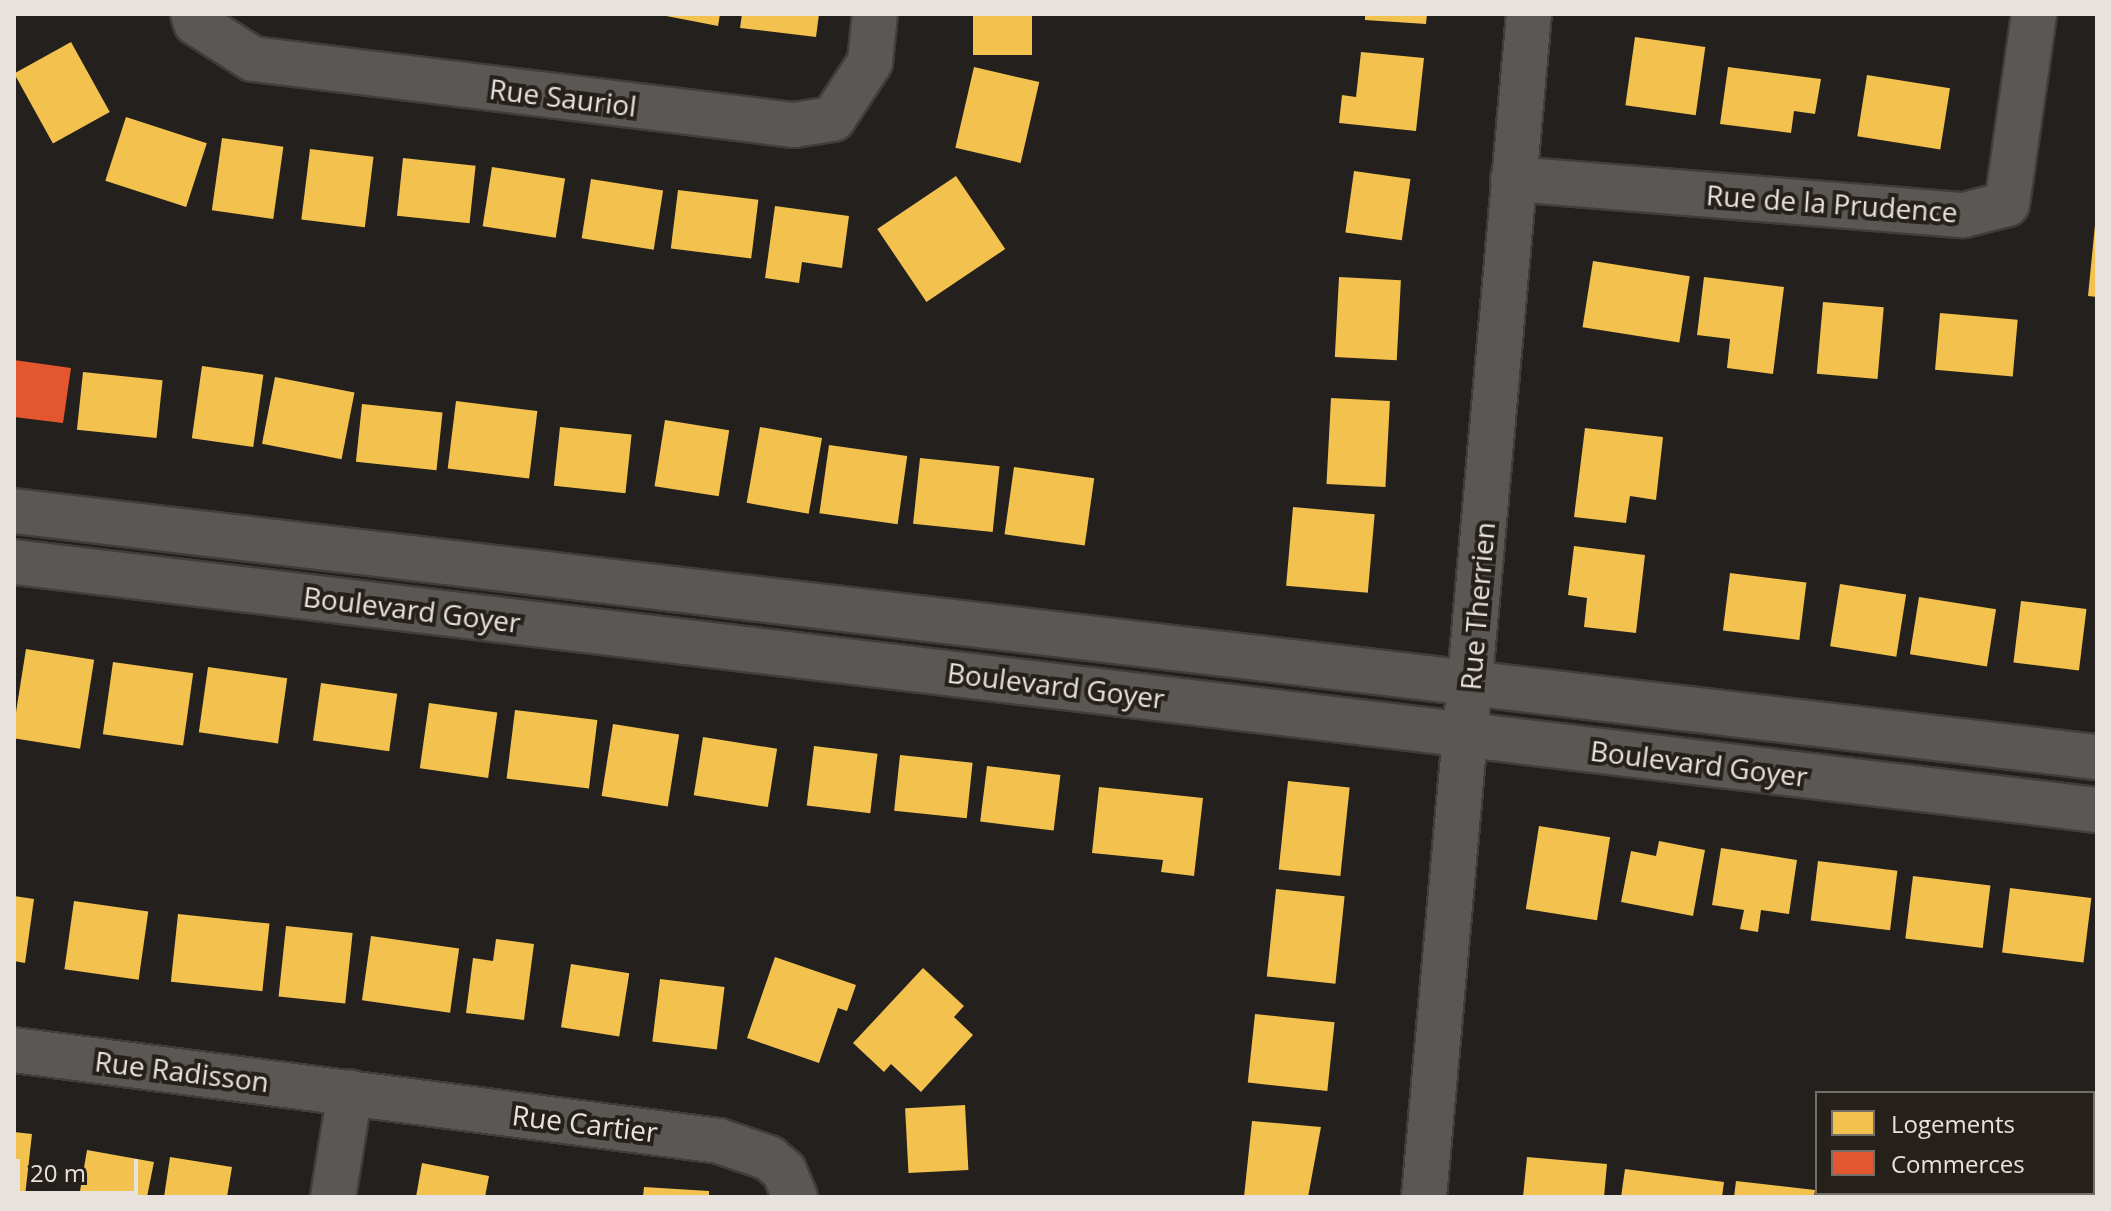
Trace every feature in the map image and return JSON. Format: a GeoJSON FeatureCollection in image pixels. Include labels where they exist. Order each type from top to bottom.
{"type":"FeatureCollection","features":[{"type":"Feature","properties":{"kind":"street","name":"Rue Sauriol"},"geometry":{"type":"LineString","coordinates":[[193,14],[196,23],[253,59],[794,125],[833,119],[870,62],[875,14]]}},
{"type":"Feature","properties":{"kind":"street","name":"Rue Therrien"},"geometry":{"type":"LineString","coordinates":[[1424,1197],[1529,14]]}},
{"type":"Feature","properties":{"kind":"street","name":"Rue de la Prudence"},"geometry":{"type":"LineString","coordinates":[[1513,179],[1964,215],[2007,204],[2034,14]]}},
{"type":"Feature","properties":{"kind":"street","name":"Boulevard Goyer"},"geometry":{"type":"LineString","coordinates":[[14,511],[2097,757]]}},
{"type":"Feature","properties":{"kind":"street","name":"Boulevard Goyer"},"geometry":{"type":"LineString","coordinates":[[14,562],[2097,810]]}},
{"type":"Feature","properties":{"kind":"street","name":"Rue Radisson"},"geometry":{"type":"LineString","coordinates":[[14,1050],[350,1092]]}},
{"type":"Feature","properties":{"kind":"street"},"geometry":{"type":"LineString","coordinates":[[333,1197],[350,1092]]}},
{"type":"Feature","properties":{"kind":"street","name":"Rue Cartier"},"geometry":{"type":"LineString","coordinates":[[350,1092],[719,1141],[769,1158],[784,1171],[795,1197]]}},
{"type":"Feature","properties":{"kind":"building: Logements"},"geometry":{"type":"Polygon","coordinates":[[[656,14],[720,14],[718,26],[656,14]]]}},
{"type":"Feature","properties":{"kind":"building: Logements"},"geometry":{"type":"Polygon","coordinates":[[[742,14],[819,14],[816,37],[740,28],[742,14]]]}},
{"type":"Feature","properties":{"kind":"building: Logements"},"geometry":{"type":"Polygon","coordinates":[[[973,14],[1032,14],[1032,55],[973,55],[973,14]]]}},
{"type":"Feature","properties":{"kind":"building: Logements"},"geometry":{"type":"Polygon","coordinates":[[[1365,14],[1427,14],[1426,24],[1365,20],[1365,14]]]}},
{"type":"Feature","properties":{"kind":"building: Logements"},"geometry":{"type":"Polygon","coordinates":[[[1635,37],[1705,47],[1696,115],[1625,105],[1635,37]]]}},
{"type":"Feature","properties":{"kind":"building: Logements"},"geometry":{"type":"Polygon","coordinates":[[[71,42],[110,112],[53,143],[14,74],[71,42]]]}},
{"type":"Feature","properties":{"kind":"building: Logements"},"geometry":{"type":"Polygon","coordinates":[[[1361,52],[1424,58],[1416,131],[1339,123],[1342,95],[1356,97],[1361,52]]]}},
{"type":"Feature","properties":{"kind":"building: Logements"},"geometry":{"type":"Polygon","coordinates":[[[974,67],[1039,82],[1021,163],[955,148],[974,67]]]}},
{"type":"Feature","properties":{"kind":"building: Logements"},"geometry":{"type":"Polygon","coordinates":[[[1728,67],[1821,79],[1815,114],[1794,111],[1791,133],[1720,124],[1728,67]]]}},
{"type":"Feature","properties":{"kind":"building: Logements"},"geometry":{"type":"Polygon","coordinates":[[[1867,75],[1950,88],[1940,149],[1857,136],[1867,75]]]}},
{"type":"Feature","properties":{"kind":"building: Logements"},"geometry":{"type":"Polygon","coordinates":[[[126,117],[207,143],[186,207],[105,181],[126,117]]]}},
{"type":"Feature","properties":{"kind":"building: Logements"},"geometry":{"type":"Polygon","coordinates":[[[222,138],[283,147],[273,219],[212,210],[222,138]]]}},
{"type":"Feature","properties":{"kind":"building: Logements"},"geometry":{"type":"Polygon","coordinates":[[[310,149],[374,157],[365,227],[301,219],[310,149]]]}},
{"type":"Feature","properties":{"kind":"building: Logements"},"geometry":{"type":"Polygon","coordinates":[[[403,158],[476,166],[470,223],[397,216],[403,158]]]}},
{"type":"Feature","properties":{"kind":"building: Logements"},"geometry":{"type":"Polygon","coordinates":[[[492,167],[565,179],[556,238],[483,226],[492,167]]]}},
{"type":"Feature","properties":{"kind":"building: Logements"},"geometry":{"type":"Polygon","coordinates":[[[1354,171],[1410,179],[1402,240],[1345,232],[1354,171]]]}},
{"type":"Feature","properties":{"kind":"building: Logements"},"geometry":{"type":"Polygon","coordinates":[[[956,176],[1005,249],[926,302],[877,229],[956,176]]]}},
{"type":"Feature","properties":{"kind":"building: Logements"},"geometry":{"type":"Polygon","coordinates":[[[591,179],[663,190],[654,250],[582,238],[591,179]]]}},
{"type":"Feature","properties":{"kind":"building: Logements"},"geometry":{"type":"Polygon","coordinates":[[[678,190],[758,200],[751,258],[671,249],[678,190]]]}},
{"type":"Feature","properties":{"kind":"building: Logements"},"geometry":{"type":"Polygon","coordinates":[[[775,206],[849,216],[842,268],[802,262],[799,283],[765,278],[775,206]]]}},
{"type":"Feature","properties":{"kind":"building: Logements"},"geometry":{"type":"Polygon","coordinates":[[[2097,225],[2097,297],[2088,296],[2097,225]]]}},
{"type":"Feature","properties":{"kind":"building: Logements"},"geometry":{"type":"Polygon","coordinates":[[[1593,261],[1690,276],[1679,343],[1583,327],[1593,261]]]}},
{"type":"Feature","properties":{"kind":"building: Logements"},"geometry":{"type":"Polygon","coordinates":[[[1339,277],[1401,280],[1397,360],[1335,357],[1339,277]]]}},
{"type":"Feature","properties":{"kind":"building: Logements"},"geometry":{"type":"Polygon","coordinates":[[[1704,277],[1784,287],[1773,374],[1727,368],[1730,339],[1697,335],[1704,277]]]}},
{"type":"Feature","properties":{"kind":"building: Logements"},"geometry":{"type":"Polygon","coordinates":[[[1823,302],[1884,307],[1877,379],[1817,374],[1823,302]]]}},
{"type":"Feature","properties":{"kind":"building: Logements"},"geometry":{"type":"Polygon","coordinates":[[[1940,313],[2018,320],[2013,377],[1935,370],[1940,313]]]}},
{"type":"Feature","properties":{"kind":"building: Logements"},"geometry":{"type":"Polygon","coordinates":[[[202,366],[263,375],[253,447],[192,438],[202,366]]]}},
{"type":"Feature","properties":{"kind":"building: Logements"},"geometry":{"type":"Polygon","coordinates":[[[83,372],[163,380],[156,438],[77,430],[83,372]]]}},
{"type":"Feature","properties":{"kind":"building: Logements"},"geometry":{"type":"Polygon","coordinates":[[[275,377],[355,392],[342,459],[262,444],[275,377]]]}},
{"type":"Feature","properties":{"kind":"building: Logements"},"geometry":{"type":"Polygon","coordinates":[[[1331,398],[1390,401],[1385,487],[1326,484],[1331,398]]]}},
{"type":"Feature","properties":{"kind":"building: Logements"},"geometry":{"type":"Polygon","coordinates":[[[456,401],[537,411],[529,478],[448,468],[456,401]]]}},
{"type":"Feature","properties":{"kind":"building: Logements"},"geometry":{"type":"Polygon","coordinates":[[[362,404],[443,412],[436,470],[356,462],[362,404]]]}},
{"type":"Feature","properties":{"kind":"building: Logements"},"geometry":{"type":"Polygon","coordinates":[[[665,420],[729,430],[719,496],[655,486],[665,420]]]}},
{"type":"Feature","properties":{"kind":"building: Logements"},"geometry":{"type":"Polygon","coordinates":[[[560,427],[632,435],[625,493],[554,486],[560,427]]]}},
{"type":"Feature","properties":{"kind":"building: Logements"},"geometry":{"type":"Polygon","coordinates":[[[760,427],[822,438],[809,514],[747,503],[760,427]]]}},
{"type":"Feature","properties":{"kind":"building: Logements"},"geometry":{"type":"Polygon","coordinates":[[[1585,428],[1663,437],[1656,500],[1630,496],[1626,523],[1574,517],[1585,428]]]}},
{"type":"Feature","properties":{"kind":"building: Logements"},"geometry":{"type":"Polygon","coordinates":[[[829,445],[907,456],[898,524],[819,513],[829,445]]]}},
{"type":"Feature","properties":{"kind":"building: Logements"},"geometry":{"type":"Polygon","coordinates":[[[920,458],[1000,466],[993,532],[913,524],[920,458]]]}},
{"type":"Feature","properties":{"kind":"building: Logements"},"geometry":{"type":"Polygon","coordinates":[[[1014,467],[1094,478],[1085,546],[1005,534],[1014,467]]]}},
{"type":"Feature","properties":{"kind":"building: Logements"},"geometry":{"type":"Polygon","coordinates":[[[1293,507],[1375,514],[1368,593],[1286,586],[1293,507]]]}},
{"type":"Feature","properties":{"kind":"building: Logements"},"geometry":{"type":"Polygon","coordinates":[[[1574,546],[1645,555],[1636,633],[1584,627],[1587,598],[1568,595],[1574,546]]]}},
{"type":"Feature","properties":{"kind":"building: Logements"},"geometry":{"type":"Polygon","coordinates":[[[1730,573],[1806,582],[1799,640],[1723,631],[1730,573]]]}},
{"type":"Feature","properties":{"kind":"building: Logements"},"geometry":{"type":"Polygon","coordinates":[[[1840,584],[1906,594],[1896,657],[1830,646],[1840,584]]]}},
{"type":"Feature","properties":{"kind":"building: Logements"},"geometry":{"type":"Polygon","coordinates":[[[1919,597],[1996,609],[1987,666],[1910,654],[1919,597]]]}},
{"type":"Feature","properties":{"kind":"building: Logements"},"geometry":{"type":"Polygon","coordinates":[[[2021,601],[2087,609],[2079,671],[2013,663],[2021,601]]]}},
{"type":"Feature","properties":{"kind":"building: Logements"},"geometry":{"type":"Polygon","coordinates":[[[26,649],[94,660],[80,749],[14,738],[26,649]]]}},
{"type":"Feature","properties":{"kind":"building: Logements"},"geometry":{"type":"Polygon","coordinates":[[[113,662],[193,673],[183,746],[103,734],[113,662]]]}},
{"type":"Feature","properties":{"kind":"building: Logements"},"geometry":{"type":"Polygon","coordinates":[[[208,667],[287,678],[278,743],[199,732],[208,667]]]}},
{"type":"Feature","properties":{"kind":"building: Logements"},"geometry":{"type":"Polygon","coordinates":[[[321,683],[397,694],[389,751],[313,740],[321,683]]]}},
{"type":"Feature","properties":{"kind":"building: Logements"},"geometry":{"type":"Polygon","coordinates":[[[429,703],[497,713],[488,778],[420,768],[429,703]]]}},
{"type":"Feature","properties":{"kind":"building: Logements"},"geometry":{"type":"Polygon","coordinates":[[[515,710],[597,720],[589,789],[507,778],[515,710]]]}},
{"type":"Feature","properties":{"kind":"building: Logements"},"geometry":{"type":"Polygon","coordinates":[[[613,724],[679,734],[668,807],[602,796],[613,724]]]}},
{"type":"Feature","properties":{"kind":"building: Logements"},"geometry":{"type":"Polygon","coordinates":[[[703,737],[777,749],[768,807],[694,795],[703,737]]]}},
{"type":"Feature","properties":{"kind":"building: Logements"},"geometry":{"type":"Polygon","coordinates":[[[814,746],[878,754],[870,813],[807,806],[814,746]]]}},
{"type":"Feature","properties":{"kind":"building: Logements"},"geometry":{"type":"Polygon","coordinates":[[[900,755],[973,763],[967,818],[894,811],[900,755]]]}},
{"type":"Feature","properties":{"kind":"building: Logements"},"geometry":{"type":"Polygon","coordinates":[[[987,766],[1060,775],[1054,831],[980,822],[987,766]]]}},
{"type":"Feature","properties":{"kind":"building: Logements"},"geometry":{"type":"Polygon","coordinates":[[[1288,781],[1350,787],[1340,876],[1279,870],[1288,781]]]}},
{"type":"Feature","properties":{"kind":"building: Logements"},"geometry":{"type":"Polygon","coordinates":[[[1099,787],[1203,798],[1194,876],[1161,872],[1163,860],[1092,853],[1099,787]]]}},
{"type":"Feature","properties":{"kind":"building: Logements"},"geometry":{"type":"Polygon","coordinates":[[[1539,826],[1610,837],[1597,920],[1526,909],[1539,826]]]}},
{"type":"Feature","properties":{"kind":"building: Logements"},"geometry":{"type":"Polygon","coordinates":[[[1659,841],[1705,850],[1693,916],[1621,902],[1631,851],[1656,856],[1659,841]]]}},
{"type":"Feature","properties":{"kind":"building: Logements"},"geometry":{"type":"Polygon","coordinates":[[[1721,848],[1797,860],[1789,914],[1761,910],[1758,932],[1740,929],[1744,910],[1712,905],[1721,848]]]}},
{"type":"Feature","properties":{"kind":"building: Logements"},"geometry":{"type":"Polygon","coordinates":[[[1818,861],[1897,871],[1890,930],[1811,921],[1818,861]]]}},
{"type":"Feature","properties":{"kind":"building: Logements"},"geometry":{"type":"Polygon","coordinates":[[[1913,876],[1990,886],[1983,948],[1905,939],[1913,876]]]}},
{"type":"Feature","properties":{"kind":"building: Logements"},"geometry":{"type":"Polygon","coordinates":[[[2010,888],[2091,898],[2083,963],[2002,953],[2010,888]]]}},
{"type":"Feature","properties":{"kind":"building: Logements"},"geometry":{"type":"Polygon","coordinates":[[[1276,889],[1345,896],[1335,984],[1267,977],[1276,889]]]}},
{"type":"Feature","properties":{"kind":"building: Logements"},"geometry":{"type":"Polygon","coordinates":[[[14,896],[34,899],[25,963],[14,961],[14,896]]]}},
{"type":"Feature","properties":{"kind":"building: Logements"},"geometry":{"type":"Polygon","coordinates":[[[74,901],[148,911],[139,980],[64,969],[74,901]]]}},
{"type":"Feature","properties":{"kind":"building: Logements"},"geometry":{"type":"Polygon","coordinates":[[[178,914],[269,924],[262,991],[171,982],[178,914]]]}},
{"type":"Feature","properties":{"kind":"building: Logements"},"geometry":{"type":"Polygon","coordinates":[[[286,926],[353,933],[345,1004],[279,997],[286,926]]]}},
{"type":"Feature","properties":{"kind":"building: Logements"},"geometry":{"type":"Polygon","coordinates":[[[371,936],[459,948],[450,1013],[362,1000],[371,936]]]}},
{"type":"Feature","properties":{"kind":"building: Logements"},"geometry":{"type":"Polygon","coordinates":[[[496,939],[534,944],[524,1020],[466,1013],[473,958],[493,961],[496,939]]]}},
{"type":"Feature","properties":{"kind":"building: Logements"},"geometry":{"type":"Polygon","coordinates":[[[775,957],[856,985],[847,1011],[838,1008],[819,1063],[747,1038],[775,957]]]}},
{"type":"Feature","properties":{"kind":"building: Logements"},"geometry":{"type":"Polygon","coordinates":[[[571,964],[629,973],[619,1036],[561,1027],[571,964]]]}},
{"type":"Feature","properties":{"kind":"building: Logements"},"geometry":{"type":"Polygon","coordinates":[[[923,968],[964,1006],[954,1017],[973,1035],[921,1092],[891,1064],[884,1072],[853,1043],[923,968]]]}},
{"type":"Feature","properties":{"kind":"building: Logements"},"geometry":{"type":"Polygon","coordinates":[[[660,979],[725,987],[717,1049],[652,1042],[660,979]]]}},
{"type":"Feature","properties":{"kind":"building: Logements"},"geometry":{"type":"Polygon","coordinates":[[[1255,1014],[1335,1022],[1327,1091],[1248,1083],[1255,1014]]]}},
{"type":"Feature","properties":{"kind":"building: Logements"},"geometry":{"type":"Polygon","coordinates":[[[965,1105],[968,1170],[908,1173],[905,1108],[965,1105]]]}},
{"type":"Feature","properties":{"kind":"building: Logements"},"geometry":{"type":"Polygon","coordinates":[[[1252,1121],[1321,1127],[1308,1197],[1244,1197],[1252,1121]]]}},
{"type":"Feature","properties":{"kind":"building: Logements"},"geometry":{"type":"Polygon","coordinates":[[[14,1132],[32,1134],[25,1196],[14,1195],[14,1132]]]}},
{"type":"Feature","properties":{"kind":"building: Logements"},"geometry":{"type":"Polygon","coordinates":[[[87,1150],[154,1162],[147,1197],[79,1197],[87,1150]]]}},
{"type":"Feature","properties":{"kind":"building: Logements"},"geometry":{"type":"Polygon","coordinates":[[[170,1157],[232,1167],[227,1197],[164,1197],[170,1157]]]}},
{"type":"Feature","properties":{"kind":"building: Logements"},"geometry":{"type":"Polygon","coordinates":[[[1527,1157],[1607,1164],[1604,1197],[1523,1197],[1527,1157]]]}},
{"type":"Feature","properties":{"kind":"building: Logements"},"geometry":{"type":"Polygon","coordinates":[[[422,1163],[489,1176],[485,1197],[416,1197],[422,1163]]]}},
{"type":"Feature","properties":{"kind":"building: Logements"},"geometry":{"type":"Polygon","coordinates":[[[1625,1169],[1724,1182],[1722,1197],[1621,1197],[1625,1169]]]}},
{"type":"Feature","properties":{"kind":"building: Logements"},"geometry":{"type":"Polygon","coordinates":[[[1736,1181],[1815,1190],[1814,1197],[1734,1197],[1736,1181]]]}},
{"type":"Feature","properties":{"kind":"building: Logements"},"geometry":{"type":"Polygon","coordinates":[[[644,1187],[709,1191],[709,1197],[643,1197],[644,1187]]]}},
{"type":"Feature","properties":{"kind":"building: Logements"},"geometry":{"type":"Polygon","coordinates":[[[1850,1195],[1899,1195],[1850,1197],[1850,1195]]]}},
{"type":"Feature","properties":{"kind":"building: Commerces"},"geometry":{"type":"Polygon","coordinates":[[[14,360],[71,368],[63,423],[14,417],[14,360]]]}}]}
